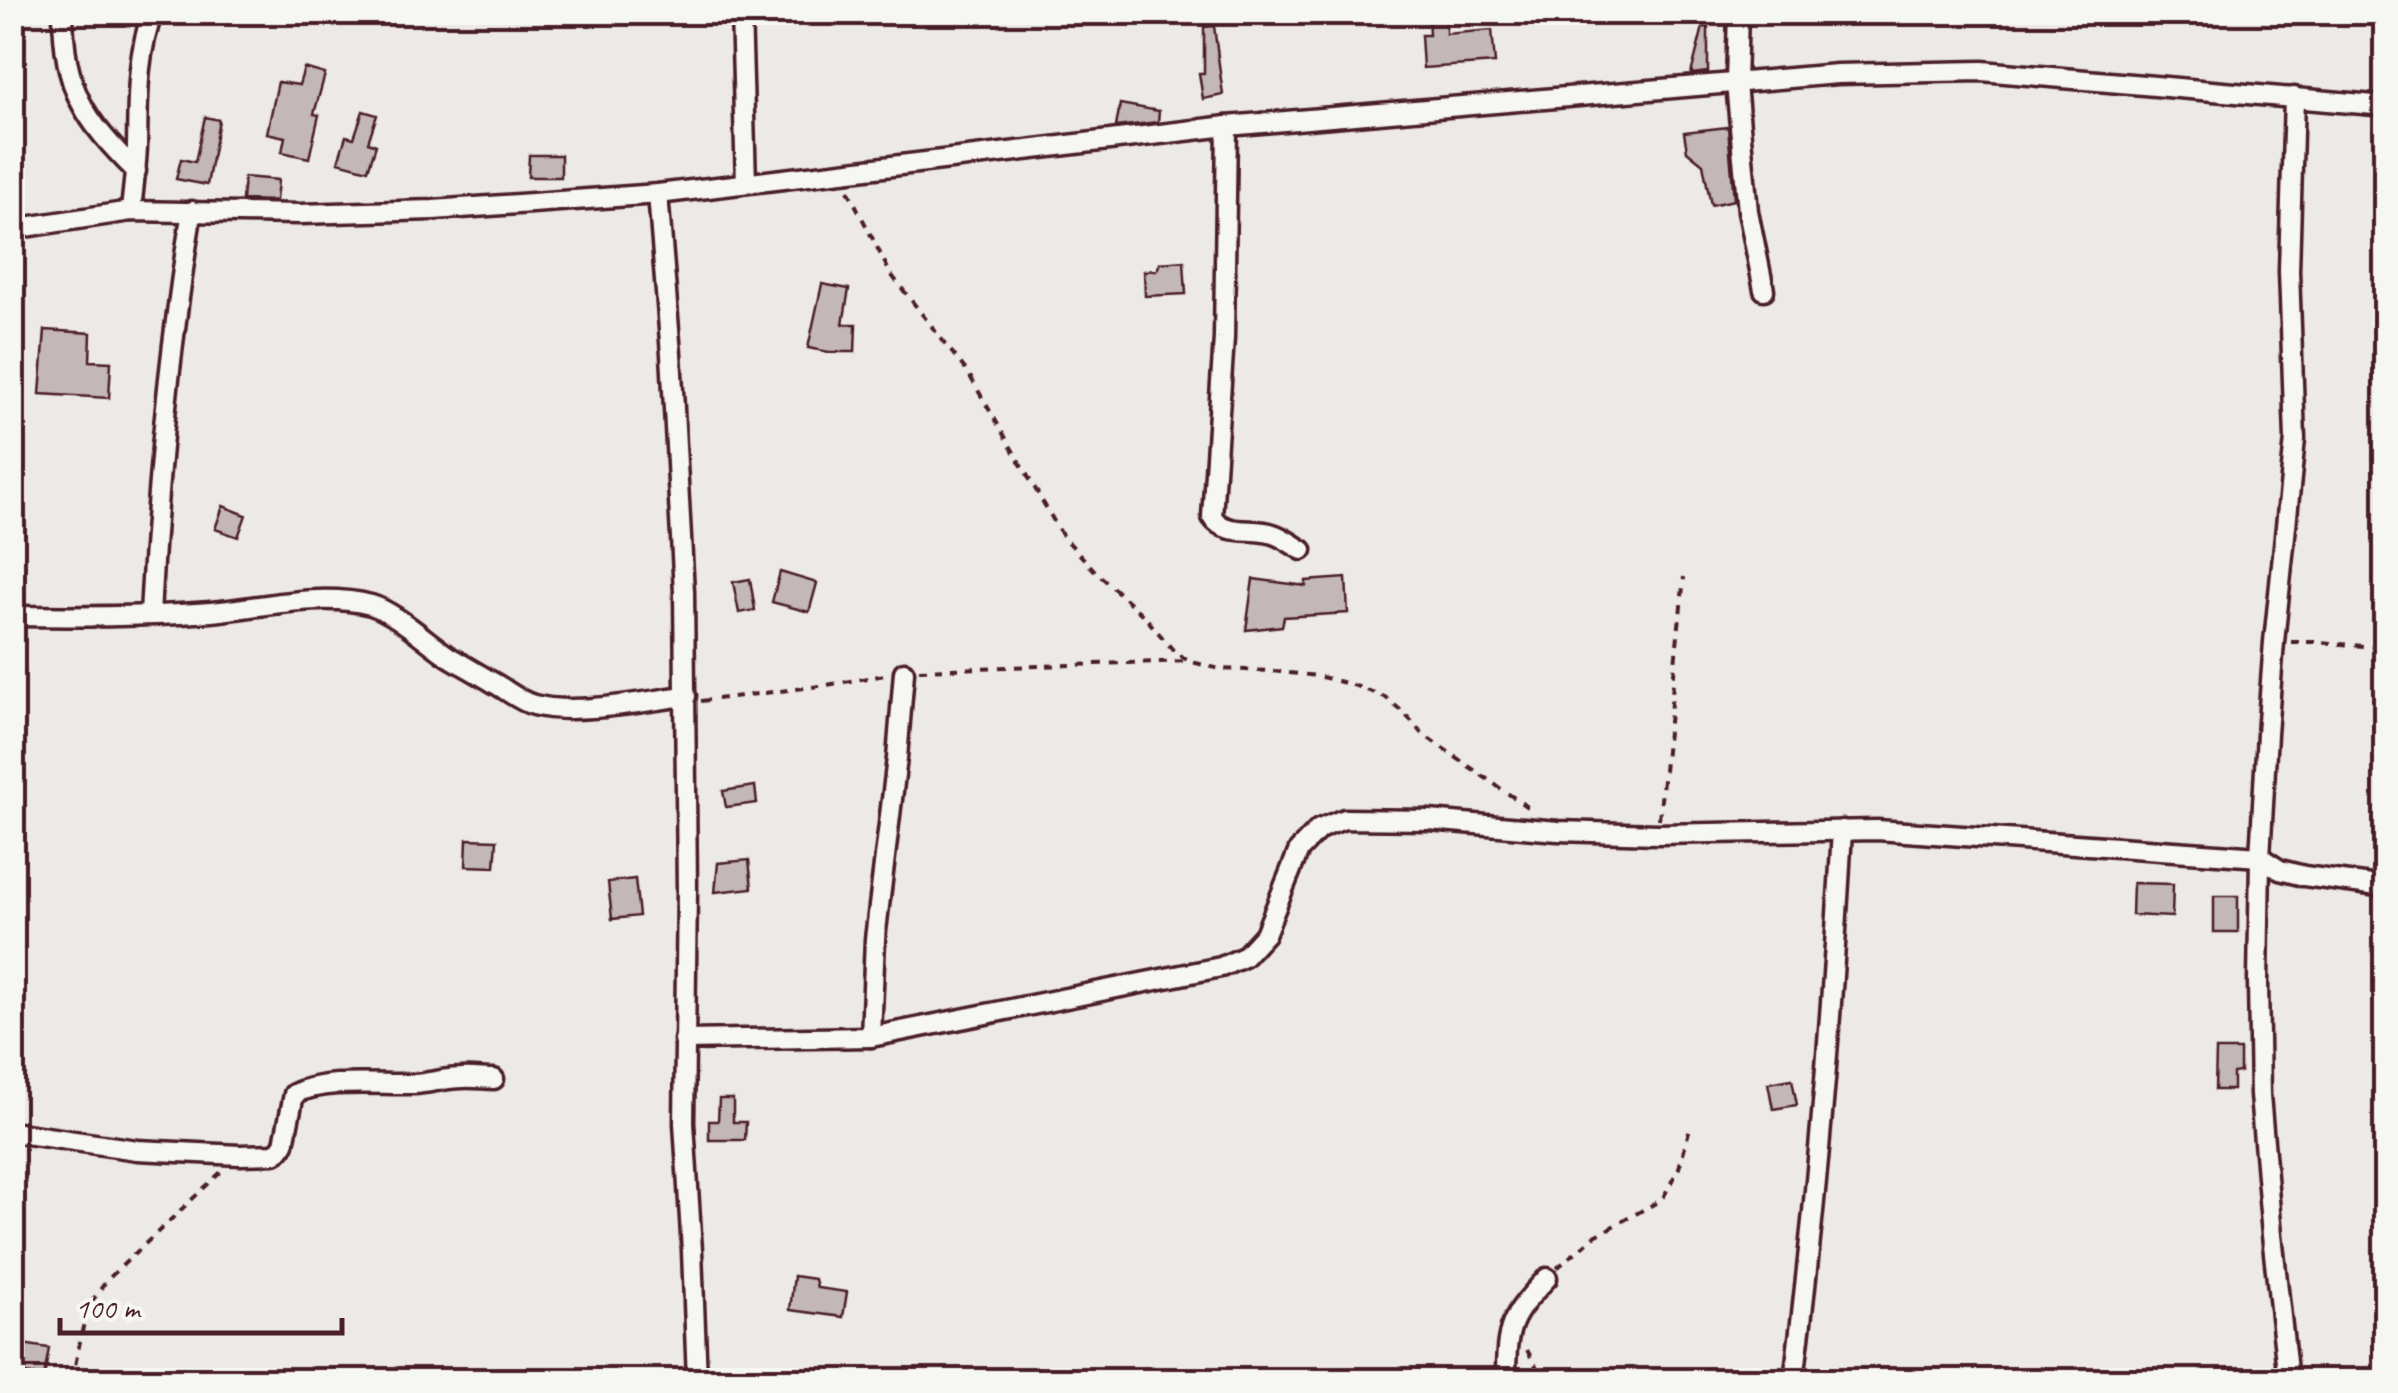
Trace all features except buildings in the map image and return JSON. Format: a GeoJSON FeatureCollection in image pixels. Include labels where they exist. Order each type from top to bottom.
{"type":"FeatureCollection","features":[{"type":"Feature","properties":{"kind":"street"},"geometry":{"type":"LineString","coordinates":[[63,12],[70,78],[82,109],[102,138],[136,172]]}},
{"type":"Feature","properties":{"kind":"street"},"geometry":{"type":"LineString","coordinates":[[130,211],[136,172],[138,71],[153,12]]}},
{"type":"Feature","properties":{"kind":"street"},"geometry":{"type":"LineString","coordinates":[[742,12],[746,183]]}},
{"type":"Feature","properties":{"kind":"street"},"geometry":{"type":"LineString","coordinates":[[1738,12],[1736,84],[1748,211],[1764,290]]}},
{"type":"Feature","properties":{"kind":"street"},"geometry":{"type":"LineString","coordinates":[[12,228],[130,211],[300,214],[433,210],[658,194],[1227,126],[1837,74],[1982,71],[2386,106]]}},
{"type":"Feature","properties":{"kind":"street"},"geometry":{"type":"LineString","coordinates":[[2288,1380],[2260,1095],[2258,982],[2260,857],[2274,642],[2295,439],[2288,271],[2294,97]]}},
{"type":"Feature","properties":{"kind":"street"},"geometry":{"type":"LineString","coordinates":[[1227,126],[1224,338],[1212,517],[1224,529],[1275,534],[1302,550]]}},
{"type":"Feature","properties":{"kind":"street"},"geometry":{"type":"LineString","coordinates":[[658,194],[684,592],[684,1123],[697,1380]]}},
{"type":"Feature","properties":{"kind":"street"},"geometry":{"type":"LineString","coordinates":[[150,614],[157,482],[176,309],[192,211]]}},
{"type":"Feature","properties":{"kind":"street"},"geometry":{"type":"LineString","coordinates":[[12,616],[213,612],[309,601],[374,606],[453,659],[534,705],[592,707],[686,700]]}},
{"type":"Feature","properties":{"kind":"street"},"geometry":{"type":"LineString","coordinates":[[871,1036],[876,939],[904,672]]}},
{"type":"Feature","properties":{"kind":"street"},"geometry":{"type":"LineString","coordinates":[[684,1040],[871,1036],[1221,967],[1244,957],[1265,934],[1299,850],[1319,828],[1344,819],[1429,820],[1658,834],[1893,831],[2260,857],[2280,870],[2304,876],[2386,887]]}},
{"type":"Feature","properties":{"kind":"street"},"geometry":{"type":"LineString","coordinates":[[1794,1380],[1827,1061],[1842,830]]}},
{"type":"Feature","properties":{"kind":"street"},"geometry":{"type":"LineString","coordinates":[[12,1132],[136,1150],[274,1154],[284,1144],[291,1104],[299,1091],[314,1087],[494,1079]]}},
{"type":"Feature","properties":{"kind":"street"},"geometry":{"type":"LineString","coordinates":[[1506,1380],[1506,1341],[1511,1323],[1520,1306],[1547,1278]]}},
{"type":"Feature","properties":{"kind":"path"},"geometry":{"type":"LineString","coordinates":[[840,172],[890,273],[968,372],[1062,536],[1188,661]]}},
{"type":"Feature","properties":{"kind":"path"},"geometry":{"type":"LineString","coordinates":[[1658,834],[1684,577]]}},
{"type":"Feature","properties":{"kind":"path"},"geometry":{"type":"LineString","coordinates":[[2274,642],[2386,648]]}},
{"type":"Feature","properties":{"kind":"path"},"geometry":{"type":"LineString","coordinates":[[686,700],[941,668],[1188,661],[1220,669],[1318,676],[1386,698],[1424,735],[1558,830]]}},
{"type":"Feature","properties":{"kind":"path"},"geometry":{"type":"LineString","coordinates":[[1547,1278],[1595,1236],[1664,1196],[1679,1168],[1692,1124]]}},
{"type":"Feature","properties":{"kind":"path"},"geometry":{"type":"LineString","coordinates":[[72,1380],[90,1304],[107,1280],[240,1154]]}},
{"type":"Feature","properties":{"kind":"path"},"geometry":{"type":"LineString","coordinates":[[1511,1323],[1544,1380]]}}]}
